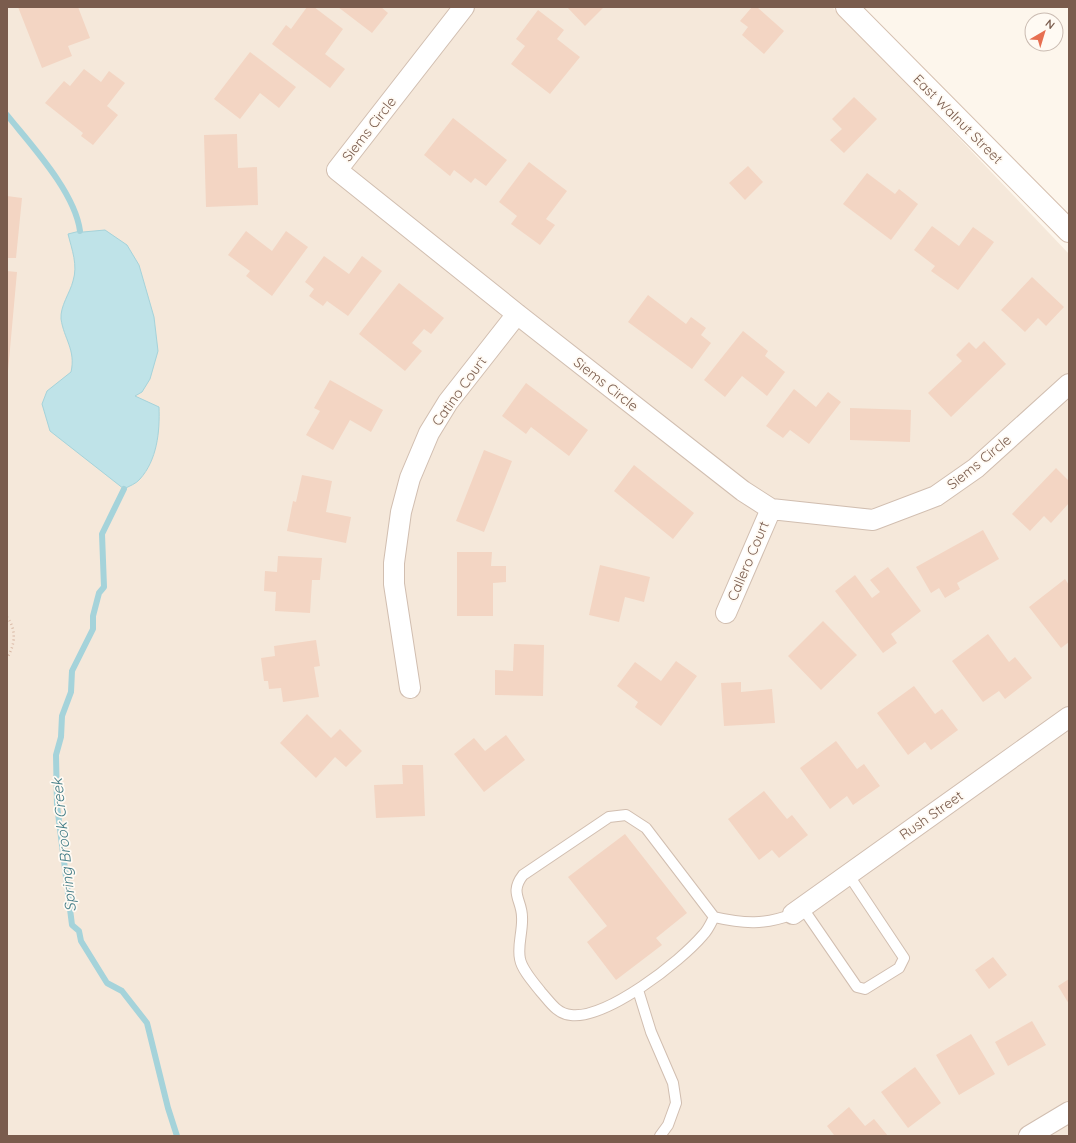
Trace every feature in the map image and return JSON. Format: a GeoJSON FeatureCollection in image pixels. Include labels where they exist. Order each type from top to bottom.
{"type":"FeatureCollection","features":[{"type":"Feature","properties":{"kind":"street","name":"Siems Circle"},"geometry":{"type":"LineString","coordinates":[[464,7],[337,170],[517,314],[743,491],[770,509],[873,520],[920,504],[936,496],[976,468],[1069,384]]}},
{"type":"Feature","properties":{"kind":"street","name":"East Walnut Street"},"geometry":{"type":"LineString","coordinates":[[847,7],[1069,231]]}},
{"type":"Feature","properties":{"kind":"street","name":"Catino Court"},"geometry":{"type":"LineString","coordinates":[[410,688],[394,584],[394,563],[400,512],[410,478],[429,434],[448,402],[517,314]]}},
{"type":"Feature","properties":{"kind":"street","name":"Callero Court"},"geometry":{"type":"LineString","coordinates":[[726,613],[770,509]]}},
{"type":"Feature","properties":{"kind":"street","name":"Rush Street"},"geometry":{"type":"LineString","coordinates":[[798,910],[1069,717]]}},
{"type":"Feature","properties":{"kind":"street"},"geometry":{"type":"LineString","coordinates":[[1029,1136],[1069,1112]]}},
{"type":"Feature","properties":{"kind":"lane"},"geometry":{"type":"LineString","coordinates":[[714,918],[704,935],[677,961],[638,990],[590,1014],[571,1015],[557,1011],[534,983],[520,962],[518,951],[522,932],[522,915],[516,898],[517,883],[523,875],[609,817],[626,815],[649,832],[714,918],[738,922],[774,921],[798,910],[857,987],[865,989],[899,968],[904,958],[848,874]]}},
{"type":"Feature","properties":{"kind":"lane"},"geometry":{"type":"LineString","coordinates":[[638,990],[651,1032],[673,1083],[676,1103],[668,1125],[660,1136]]}},
{"type":"Feature","properties":{"kind":"path"},"geometry":{"type":"LineString","coordinates":[[7,617],[14,629],[14,638],[12,648],[7,658]]}},
{"type":"Feature","properties":{"kind":"shaded area"},"geometry":{"type":"Polygon","coordinates":[[[7,7],[832,7],[921,98],[1069,254],[1069,1136],[7,1136],[7,7]]]}},
{"type":"Feature","properties":{"kind":"water"},"geometry":{"type":"Polygon","coordinates":[[[105,230],[127,245],[139,265],[154,317],[158,351],[150,379],[142,392],[135,396],[159,407],[158,436],[154,454],[146,471],[140,479],[124,489],[50,431],[42,404],[47,391],[71,372],[71,351],[61,319],[62,309],[72,286],[75,269],[68,234],[80,231],[105,230]]]}},
{"type":"Feature","properties":{"kind":"building"},"geometry":{"type":"Polygon","coordinates":[[[18,7],[78,7],[90,38],[68,46],[72,56],[42,68],[18,7]]]}},
{"type":"Feature","properties":{"kind":"building"},"geometry":{"type":"Polygon","coordinates":[[[307,7],[314,7],[343,29],[325,54],[345,69],[330,88],[272,44],[286,25],[291,29],[307,7]]]}},
{"type":"Feature","properties":{"kind":"building"},"geometry":{"type":"Polygon","coordinates":[[[338,7],[381,7],[388,13],[372,33],[338,7]]]}},
{"type":"Feature","properties":{"kind":"building"},"geometry":{"type":"Polygon","coordinates":[[[567,7],[604,7],[585,26],[567,7]]]}},
{"type":"Feature","properties":{"kind":"building"},"geometry":{"type":"Polygon","coordinates":[[[752,7],[757,7],[784,31],[764,54],[742,35],[748,27],[740,21],[752,7]]]}},
{"type":"Feature","properties":{"kind":"building"},"geometry":{"type":"Polygon","coordinates":[[[538,10],[564,30],[557,39],[580,57],[550,94],[511,64],[525,46],[516,39],[538,10]]]}},
{"type":"Feature","properties":{"kind":"building"},"geometry":{"type":"Polygon","coordinates":[[[250,52],[296,87],[279,108],[260,93],[240,119],[214,99],[250,52]]]}},
{"type":"Feature","properties":{"kind":"building"},"geometry":{"type":"Polygon","coordinates":[[[84,69],[101,82],[109,71],[125,83],[107,106],[118,115],[93,145],[81,136],[83,133],[45,103],[64,81],[70,86],[84,69]]]}},
{"type":"Feature","properties":{"kind":"building"},"geometry":{"type":"Polygon","coordinates":[[[854,97],[877,119],[844,153],[830,140],[842,129],[832,119],[854,97]]]}},
{"type":"Feature","properties":{"kind":"building"},"geometry":{"type":"Polygon","coordinates":[[[453,118],[507,160],[486,186],[475,178],[471,183],[454,170],[450,176],[424,155],[453,118]]]}},
{"type":"Feature","properties":{"kind":"building"},"geometry":{"type":"Polygon","coordinates":[[[237,134],[238,168],[257,167],[258,205],[206,207],[204,135],[237,134]]]}},
{"type":"Feature","properties":{"kind":"building"},"geometry":{"type":"Polygon","coordinates":[[[529,162],[567,191],[546,219],[555,225],[540,245],[511,224],[517,216],[499,202],[529,162]]]}},
{"type":"Feature","properties":{"kind":"building"},"geometry":{"type":"Polygon","coordinates":[[[748,166],[763,182],[745,200],[729,183],[748,166]]]}},
{"type":"Feature","properties":{"kind":"building"},"geometry":{"type":"Polygon","coordinates":[[[867,173],[895,194],[899,189],[918,204],[891,240],[843,204],[867,173]]]}},
{"type":"Feature","properties":{"kind":"building"},"geometry":{"type":"Polygon","coordinates":[[[7,196],[22,198],[16,258],[7,258],[7,196]]]}},
{"type":"Feature","properties":{"kind":"building"},"geometry":{"type":"Polygon","coordinates":[[[932,226],[959,246],[973,227],[994,242],[958,290],[931,271],[935,266],[914,250],[932,226]]]}},
{"type":"Feature","properties":{"kind":"building"},"geometry":{"type":"Polygon","coordinates":[[[246,231],[272,251],[286,231],[308,247],[272,296],[246,276],[250,271],[228,255],[246,231]]]}},
{"type":"Feature","properties":{"kind":"building"},"geometry":{"type":"Polygon","coordinates":[[[324,256],[349,274],[362,256],[382,271],[348,316],[327,301],[323,306],[309,296],[314,289],[305,282],[324,256]]]}},
{"type":"Feature","properties":{"kind":"building"},"geometry":{"type":"Polygon","coordinates":[[[7,271],[17,272],[8,371],[7,371],[7,271]]]}},
{"type":"Feature","properties":{"kind":"building"},"geometry":{"type":"Polygon","coordinates":[[[1032,277],[1064,307],[1046,326],[1038,318],[1025,332],[1001,310],[1032,277]]]}},
{"type":"Feature","properties":{"kind":"building"},"geometry":{"type":"Polygon","coordinates":[[[399,283],[444,318],[431,334],[424,329],[412,343],[422,351],[405,371],[359,334],[399,283]]]}},
{"type":"Feature","properties":{"kind":"building"},"geometry":{"type":"Polygon","coordinates":[[[648,295],[686,324],[691,317],[706,328],[701,335],[711,343],[692,369],[628,322],[648,295]]]}},
{"type":"Feature","properties":{"kind":"building"},"geometry":{"type":"Polygon","coordinates":[[[743,331],[768,351],[765,356],[785,372],[767,396],[742,376],[725,397],[704,380],[743,331]]]}},
{"type":"Feature","properties":{"kind":"building"},"geometry":{"type":"Polygon","coordinates":[[[984,341],[1006,364],[951,417],[928,393],[962,361],[956,355],[969,342],[976,349],[984,341]]]}},
{"type":"Feature","properties":{"kind":"building"},"geometry":{"type":"Polygon","coordinates":[[[330,380],[383,410],[371,432],[350,420],[333,450],[306,435],[320,411],[314,408],[330,380]]]}},
{"type":"Feature","properties":{"kind":"building"},"geometry":{"type":"Polygon","coordinates":[[[526,383],[588,430],[569,456],[531,427],[526,434],[502,416],[526,383]]]}},
{"type":"Feature","properties":{"kind":"building"},"geometry":{"type":"Polygon","coordinates":[[[794,389],[816,407],[828,392],[841,402],[809,444],[790,430],[783,438],[766,426],[794,389]]]}},
{"type":"Feature","properties":{"kind":"building"},"geometry":{"type":"Polygon","coordinates":[[[850,408],[911,410],[910,442],[850,440],[850,408]]]}},
{"type":"Feature","properties":{"kind":"building"},"geometry":{"type":"Polygon","coordinates":[[[484,450],[512,461],[484,532],[456,521],[484,450]]]}},
{"type":"Feature","properties":{"kind":"building"},"geometry":{"type":"Polygon","coordinates":[[[634,465],[694,513],[673,539],[614,491],[634,465]]]}},
{"type":"Feature","properties":{"kind":"building"},"geometry":{"type":"Polygon","coordinates":[[[1056,468],[1069,481],[1069,503],[1051,523],[1044,516],[1030,531],[1012,514],[1056,468]]]}},
{"type":"Feature","properties":{"kind":"building"},"geometry":{"type":"Polygon","coordinates":[[[302,475],[332,481],[326,512],[351,517],[346,543],[287,531],[293,501],[296,502],[302,475]]]}},
{"type":"Feature","properties":{"kind":"building"},"geometry":{"type":"Polygon","coordinates":[[[983,530],[999,559],[957,583],[960,589],[945,598],[939,588],[931,593],[916,567],[983,530]]]}},
{"type":"Feature","properties":{"kind":"building"},"geometry":{"type":"Polygon","coordinates":[[[457,552],[492,552],[491,566],[506,566],[506,582],[493,583],[493,616],[457,616],[457,552]]]}},
{"type":"Feature","properties":{"kind":"building"},"geometry":{"type":"Polygon","coordinates":[[[278,556],[322,558],[320,580],[312,580],[310,613],[275,611],[276,592],[264,591],[265,571],[277,572],[278,556]]]}},
{"type":"Feature","properties":{"kind":"building"},"geometry":{"type":"Polygon","coordinates":[[[600,565],[650,577],[644,602],[625,597],[619,622],[589,615],[600,565]]]}},
{"type":"Feature","properties":{"kind":"building"},"geometry":{"type":"Polygon","coordinates":[[[888,567],[921,611],[891,634],[897,643],[883,653],[835,591],[855,575],[872,598],[880,592],[870,580],[888,567]]]}},
{"type":"Feature","properties":{"kind":"building"},"geometry":{"type":"Polygon","coordinates":[[[1065,579],[1069,585],[1069,642],[1061,648],[1029,607],[1065,579]]]}},
{"type":"Feature","properties":{"kind":"building"},"geometry":{"type":"Polygon","coordinates":[[[823,621],[857,655],[821,690],[788,656],[823,621]]]}},
{"type":"Feature","properties":{"kind":"building"},"geometry":{"type":"Polygon","coordinates":[[[988,634],[1009,662],[1015,657],[1032,678],[1005,699],[999,691],[983,702],[952,661],[988,634]]]}},
{"type":"Feature","properties":{"kind":"building"},"geometry":{"type":"Polygon","coordinates":[[[316,640],[320,666],[314,667],[319,697],[283,702],[281,688],[269,689],[268,681],[264,681],[261,658],[275,656],[274,646],[316,640]]]}},
{"type":"Feature","properties":{"kind":"building"},"geometry":{"type":"Polygon","coordinates":[[[514,644],[544,645],[543,696],[495,695],[495,670],[513,671],[514,644]]]}},
{"type":"Feature","properties":{"kind":"building"},"geometry":{"type":"Polygon","coordinates":[[[676,661],[697,676],[661,726],[635,707],[638,702],[617,686],[635,662],[661,681],[676,661]]]}},
{"type":"Feature","properties":{"kind":"building"},"geometry":{"type":"Polygon","coordinates":[[[741,682],[741,692],[772,689],[775,723],[724,726],[721,683],[741,682]]]}},
{"type":"Feature","properties":{"kind":"building"},"geometry":{"type":"Polygon","coordinates":[[[914,686],[935,714],[942,709],[958,730],[931,750],[925,742],[908,755],[877,713],[914,686]]]}},
{"type":"Feature","properties":{"kind":"building"},"geometry":{"type":"Polygon","coordinates":[[[307,714],[331,738],[340,729],[362,751],[346,767],[335,757],[316,778],[280,743],[307,714]]]}},
{"type":"Feature","properties":{"kind":"building"},"geometry":{"type":"Polygon","coordinates":[[[506,735],[525,760],[484,792],[454,754],[474,738],[485,751],[506,735]]]}},
{"type":"Feature","properties":{"kind":"building"},"geometry":{"type":"Polygon","coordinates":[[[836,741],[857,769],[864,764],[880,786],[853,805],[847,796],[830,809],[800,768],[836,741]]]}},
{"type":"Feature","properties":{"kind":"building"},"geometry":{"type":"Polygon","coordinates":[[[402,765],[423,765],[425,816],[376,818],[374,785],[403,784],[402,765]]]}},
{"type":"Feature","properties":{"kind":"building"},"geometry":{"type":"Polygon","coordinates":[[[764,791],[787,819],[792,815],[808,835],[779,858],[772,850],[759,860],[728,819],[764,791]]]}},
{"type":"Feature","properties":{"kind":"building"},"geometry":{"type":"Polygon","coordinates":[[[625,834],[687,913],[656,938],[662,945],[616,980],[587,942],[607,926],[568,877],[625,834]]]}},
{"type":"Feature","properties":{"kind":"building"},"geometry":{"type":"Polygon","coordinates":[[[993,957],[1007,975],[989,989],[975,970],[993,957]]]}},
{"type":"Feature","properties":{"kind":"building"},"geometry":{"type":"Polygon","coordinates":[[[1069,979],[1069,1004],[1058,986],[1069,979]]]}},
{"type":"Feature","properties":{"kind":"building"},"geometry":{"type":"Polygon","coordinates":[[[1032,1021],[1046,1045],[1008,1066],[995,1042],[1032,1021]]]}},
{"type":"Feature","properties":{"kind":"building"},"geometry":{"type":"Polygon","coordinates":[[[971,1034],[995,1074],[959,1095],[936,1055],[971,1034]]]}},
{"type":"Feature","properties":{"kind":"building"},"geometry":{"type":"Polygon","coordinates":[[[915,1067],[941,1103],[908,1128],[881,1092],[915,1067]]]}},
{"type":"Feature","properties":{"kind":"building"},"geometry":{"type":"Polygon","coordinates":[[[849,1107],[865,1126],[874,1119],[888,1136],[832,1136],[834,1135],[827,1126],[849,1107]]]}},
{"type":"Feature","properties":{"kind":"waterway","name":"Spring Brook Creek"},"geometry":{"type":"LineString","coordinates":[[7,115],[51,170],[61,185],[70,201],[80,231]]}},
{"type":"Feature","properties":{"kind":"waterway","name":"Spring Brook Creek"},"geometry":{"type":"LineString","coordinates":[[124,489],[102,534],[104,587],[99,593],[93,616],[93,629],[72,671],[71,692],[62,716],[61,737],[56,755],[57,805],[72,925],[79,931],[81,941],[107,983],[122,991],[147,1023],[168,1108],[177,1136]]}}]}
